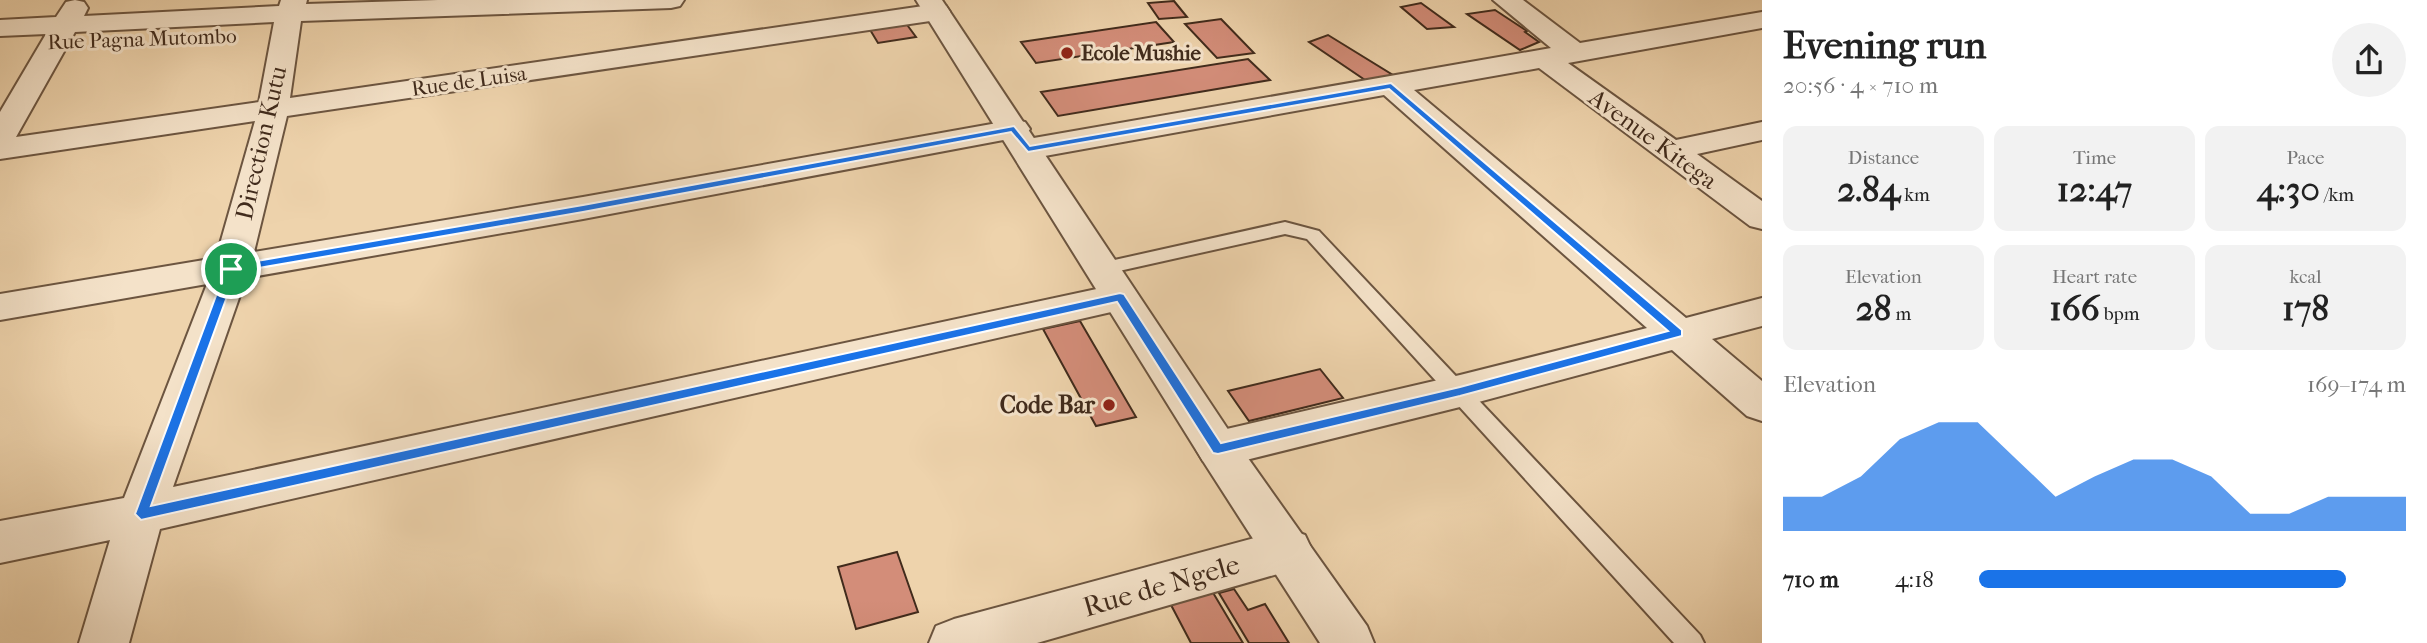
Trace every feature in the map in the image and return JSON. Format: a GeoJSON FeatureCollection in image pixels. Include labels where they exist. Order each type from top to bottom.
{"type":"FeatureCollection","features":[{"type":"Feature","properties":{"kind":"street"},"geometry":{"type":"LineString","coordinates":[[0,138],[79,0]]}},
{"type":"Feature","properties":{"kind":"street","name":"Rue Pagna Mutombo"},"geometry":{"type":"LineString","coordinates":[[0,45],[60,34],[290,16],[671,0]]}},
{"type":"Feature","properties":{"kind":"street"},"geometry":{"type":"LineString","coordinates":[[1506,0],[1576,54]]}},
{"type":"Feature","properties":{"kind":"street"},"geometry":{"type":"LineString","coordinates":[[933,6],[1218,449],[1349,643]]}},
{"type":"Feature","properties":{"kind":"street","name":"Rue de Luisa"},"geometry":{"type":"LineString","coordinates":[[0,149],[273,110],[933,6]]}},
{"type":"Feature","properties":{"kind":"street","name":"Direction Kutu"},"geometry":{"type":"LineString","coordinates":[[104,643],[141,514],[231,269],[273,110],[290,16]]}},
{"type":"Feature","properties":{"kind":"street"},"geometry":{"type":"LineString","coordinates":[[0,307],[597,206],[1021,139],[1391,86],[1762,20]]}},
{"type":"Feature","properties":{"kind":"street"},"geometry":{"type":"LineString","coordinates":[[0,28],[60,34]]}},
{"type":"Feature","properties":{"kind":"street","name":"Avenue Kitega"},"geometry":{"type":"LineString","coordinates":[[1545,59],[1762,218]]}},
{"type":"Feature","properties":{"kind":"street"},"geometry":{"type":"LineString","coordinates":[[1391,86],[1762,405]]}},
{"type":"Feature","properties":{"kind":"street"},"geometry":{"type":"LineString","coordinates":[[1668,151],[1762,131]]}},
{"type":"Feature","properties":{"kind":"street"},"geometry":{"type":"LineString","coordinates":[[0,542],[141,514],[1111,283]]}},
{"type":"Feature","properties":{"kind":"street"},"geometry":{"type":"LineString","coordinates":[[1218,449],[1460,391],[1762,312]]}},
{"type":"Feature","properties":{"kind":"street","name":"Rue de Ngele"},"geometry":{"type":"LineString","coordinates":[[954,643],[1288,550]]}},
{"type":"Feature","properties":{"kind":"lane"},"geometry":{"type":"LineString","coordinates":[[1111,283],[1285,228],[1313,235],[1691,643]]}},
{"type":"Feature","properties":{"kind":"building"},"geometry":{"type":"Polygon","coordinates":[[[1174,1],[1187,17],[1159,19],[1148,3],[1174,1]]]}},
{"type":"Feature","properties":{"kind":"building"},"geometry":{"type":"Polygon","coordinates":[[[1421,3],[1454,27],[1427,29],[1401,7],[1421,3]]]}},
{"type":"Feature","properties":{"kind":"building"},"geometry":{"type":"Polygon","coordinates":[[[1495,10],[1539,42],[1520,50],[1467,14],[1495,10]]]}},
{"type":"Feature","properties":{"kind":"building"},"geometry":{"type":"Polygon","coordinates":[[[1221,19],[1254,53],[1217,58],[1185,24],[1221,19]]]}},
{"type":"Feature","properties":{"kind":"building"},"geometry":{"type":"Polygon","coordinates":[[[905,22],[916,37],[878,43],[869,28],[905,22]]]}},
{"type":"Feature","properties":{"kind":"building","name":"Ecole Mushie"},"geometry":{"type":"Polygon","coordinates":[[[1156,22],[1174,42],[1036,63],[1021,42],[1156,22]]]}},
{"type":"Feature","properties":{"kind":"building"},"geometry":{"type":"Polygon","coordinates":[[[1328,35],[1401,80],[1368,82],[1309,42],[1328,35]]]}},
{"type":"Feature","properties":{"kind":"building"},"geometry":{"type":"Polygon","coordinates":[[[1248,59],[1270,80],[1058,116],[1041,92],[1248,59]]]}},
{"type":"Feature","properties":{"kind":"building"},"geometry":{"type":"Polygon","coordinates":[[[1080,321],[1136,417],[1096,426],[1043,329],[1080,321]]]}},
{"type":"Feature","properties":{"kind":"building"},"geometry":{"type":"Polygon","coordinates":[[[1320,369],[1343,398],[1249,421],[1228,391],[1320,369]]]}},
{"type":"Feature","properties":{"kind":"building"},"geometry":{"type":"Polygon","coordinates":[[[897,552],[918,612],[856,629],[838,567],[897,552]]]}},
{"type":"Feature","properties":{"kind":"building"},"geometry":{"type":"Polygon","coordinates":[[[1234,589],[1248,610],[1265,604],[1289,643],[1249,643],[1219,593],[1234,589]]]}},
{"type":"Feature","properties":{"kind":"building"},"geometry":{"type":"Polygon","coordinates":[[[1212,591],[1243,643],[1191,643],[1170,603],[1212,591]]]}},
{"type":"Feature","properties":{"kind":"place","name":"Ecole Mushie"},"geometry":{"type":"Point","coordinates":[1067,53]}},
{"type":"Feature","properties":{"kind":"place","name":"Code Bar"},"geometry":{"type":"Point","coordinates":[1109,405]}},
{"type":"Feature","properties":{"kind":"route"},"geometry":{"type":"LineString","coordinates":[[1391,86],[1678,333],[1460,391],[1218,449],[1120,297],[141,514],[231,269],[899,152],[1014,129],[1028,149],[1391,86]]}}]}
